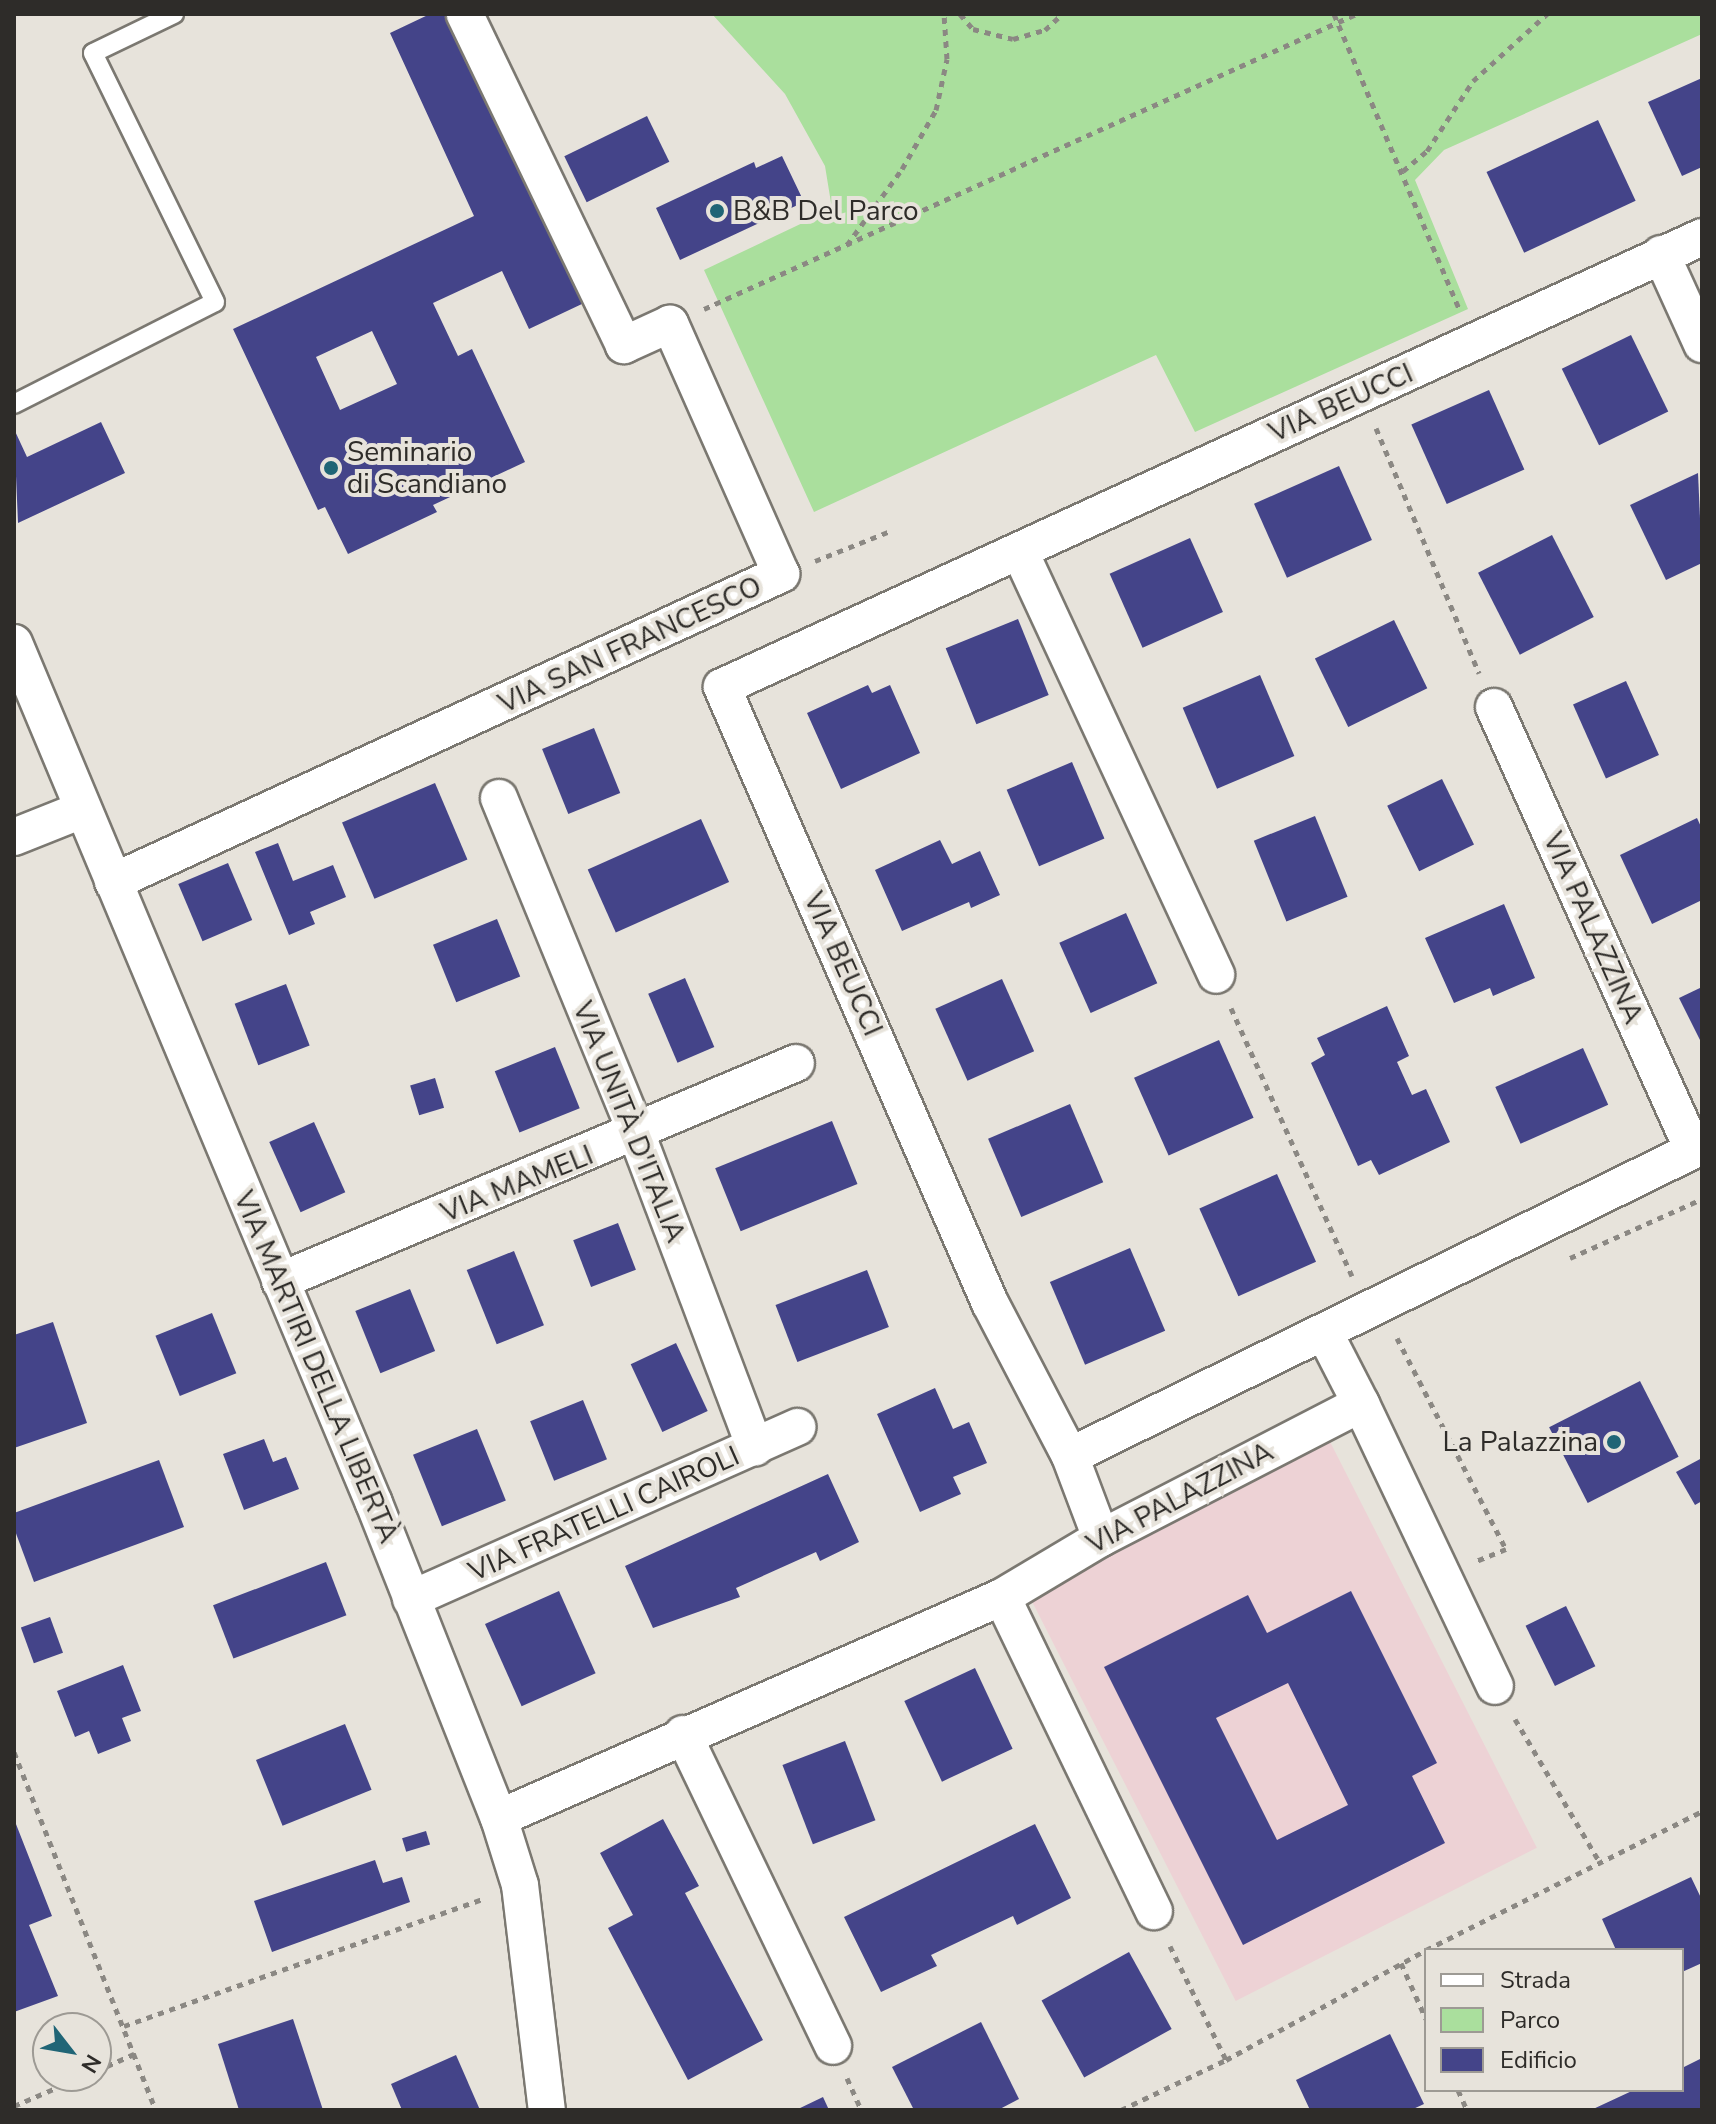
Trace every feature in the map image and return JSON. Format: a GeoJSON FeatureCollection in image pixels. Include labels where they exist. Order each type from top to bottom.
{"type":"FeatureCollection","features":[{"type":"Feature","properties":{"kind":"street"},"geometry":{"type":"LineString","coordinates":[[465,14],[624,345],[670,324]]}},
{"type":"Feature","properties":{"kind":"street","name":"VIA BEUCCI"},"geometry":{"type":"LineString","coordinates":[[1101,1538],[1070,1456],[990,1303],[722,687],[1702,237]]}},
{"type":"Feature","properties":{"kind":"street"},"geometry":{"type":"LineString","coordinates":[[1661,254],[1702,344]]}},
{"type":"Feature","properties":{"kind":"street","name":"VIA SAN FRANCESCO"},"geometry":{"type":"LineString","coordinates":[[113,882],[781,574],[670,324]]}},
{"type":"Feature","properties":{"kind":"street"},"geometry":{"type":"LineString","coordinates":[[1020,552],[1216,975]]}},
{"type":"Feature","properties":{"kind":"street","name":"VIA MARTIRI DELLA LIBERTÀ"},"geometry":{"type":"LineString","coordinates":[[14,643],[280,1281],[499,1818],[520,1885],[547,2110]]}},
{"type":"Feature","properties":{"kind":"street","name":"VIA PALAZZINA"},"geometry":{"type":"LineString","coordinates":[[1070,1456],[1698,1148],[1494,707]]}},
{"type":"Feature","properties":{"kind":"street","name":"VIA UNITÀ D'ITALIA"},"geometry":{"type":"LineString","coordinates":[[499,798],[637,1135],[755,1447]]}},
{"type":"Feature","properties":{"kind":"street"},"geometry":{"type":"LineString","coordinates":[[14,837],[82,810]]}},
{"type":"Feature","properties":{"kind":"street","name":"VIA MAMELI"},"geometry":{"type":"LineString","coordinates":[[280,1281],[637,1135],[796,1063]]}},
{"type":"Feature","properties":{"kind":"street"},"geometry":{"type":"LineString","coordinates":[[1324,1332],[1495,1686]]}},
{"type":"Feature","properties":{"kind":"street","name":"VIA PALAZZINA"},"geometry":{"type":"LineString","coordinates":[[499,1818],[683,1734],[1002,1597],[1101,1538],[1361,1404]]}},
{"type":"Feature","properties":{"kind":"street","name":"VIA FRATELLI CAIROLI"},"geometry":{"type":"LineString","coordinates":[[411,1599],[797,1427]]}},
{"type":"Feature","properties":{"kind":"street"},"geometry":{"type":"LineString","coordinates":[[1002,1597],[1154,1911]]}},
{"type":"Feature","properties":{"kind":"street"},"geometry":{"type":"LineString","coordinates":[[683,1734],[833,2046]]}},
{"type":"Feature","properties":{"kind":"lane"},"geometry":{"type":"LineString","coordinates":[[14,404],[215,302],[93,53],[174,14]]}},
{"type":"Feature","properties":{"kind":"path"},"geometry":{"type":"LineString","coordinates":[[846,246],[902,169],[936,110],[947,59],[944,14]]}},
{"type":"Feature","properties":{"kind":"path"},"geometry":{"type":"LineString","coordinates":[[960,14],[973,29],[1013,39],[1045,30],[1062,14]]}},
{"type":"Feature","properties":{"kind":"path"},"geometry":{"type":"LineString","coordinates":[[1334,14],[1459,308],[1430,321],[1444,357]]}},
{"type":"Feature","properties":{"kind":"path"},"geometry":{"type":"LineString","coordinates":[[670,324],[1356,14]]}},
{"type":"Feature","properties":{"kind":"path"},"geometry":{"type":"LineString","coordinates":[[1403,171],[1427,151],[1473,81],[1547,14]]}},
{"type":"Feature","properties":{"kind":"path"},"geometry":{"type":"LineString","coordinates":[[1361,394],[1494,707]]}},
{"type":"Feature","properties":{"kind":"path"},"geometry":{"type":"LineString","coordinates":[[781,574],[888,532]]}},
{"type":"Feature","properties":{"kind":"path"},"geometry":{"type":"LineString","coordinates":[[1216,975],[1367,1310]]}},
{"type":"Feature","properties":{"kind":"path"},"geometry":{"type":"LineString","coordinates":[[1676,1210],[1702,1199]]}},
{"type":"Feature","properties":{"kind":"path"},"geometry":{"type":"LineString","coordinates":[[1397,1337],[1506,1549],[1441,1576]]}},
{"type":"Feature","properties":{"kind":"path"},"geometry":{"type":"LineString","coordinates":[[1495,1686],[1600,1863]]}},
{"type":"Feature","properties":{"kind":"path"},"geometry":{"type":"LineString","coordinates":[[14,1752],[156,2110]]}},
{"type":"Feature","properties":{"kind":"path"},"geometry":{"type":"LineString","coordinates":[[1430,1948],[1702,1811]]}},
{"type":"Feature","properties":{"kind":"path"},"geometry":{"type":"LineString","coordinates":[[124,2026],[520,1885]]}},
{"type":"Feature","properties":{"kind":"path"},"geometry":{"type":"LineString","coordinates":[[1154,1911],[1226,2060]]}},
{"type":"Feature","properties":{"kind":"path"},"geometry":{"type":"LineString","coordinates":[[1121,2110],[1226,2060],[1424,1951]]}},
{"type":"Feature","properties":{"kind":"path"},"geometry":{"type":"LineString","coordinates":[[1401,1963],[1424,2015]]}},
{"type":"Feature","properties":{"kind":"path"},"geometry":{"type":"LineString","coordinates":[[112,2064],[134,2054]]}},
{"type":"Feature","properties":{"kind":"path"},"geometry":{"type":"LineString","coordinates":[[14,2106],[47,2092]]}},
{"type":"Feature","properties":{"kind":"shaded area"},"geometry":{"type":"Polygon","coordinates":[[[1323,1428],[1537,1848],[1236,2001],[1022,1581],[1323,1428]]]}},
{"type":"Feature","properties":{"kind":"green space"},"geometry":{"type":"Polygon","coordinates":[[[712,14],[1702,14],[1702,34],[1444,150],[1415,180],[1468,309],[1195,432],[1156,355],[814,512],[704,270],[832,209],[825,166],[785,94],[712,14]]]}},
{"type":"Feature","properties":{"kind":"building"},"geometry":{"type":"Polygon","coordinates":[[[430,14],[450,14],[584,303],[529,329],[502,271],[433,303],[458,356],[472,349],[525,462],[433,505],[437,512],[348,554],[325,507],[318,510],[233,329],[474,216],[390,33],[430,14]],[[372,331],[316,357],[340,410],[397,384],[372,331]]]}},
{"type":"Feature","properties":{"kind":"building"},"geometry":{"type":"Polygon","coordinates":[[[1702,78],[1702,167],[1682,176],[1648,102],[1702,78]]]}},
{"type":"Feature","properties":{"kind":"building"},"geometry":{"type":"Polygon","coordinates":[[[647,116],[669,162],[587,202],[564,156],[647,116]]]}},
{"type":"Feature","properties":{"kind":"building"},"geometry":{"type":"Polygon","coordinates":[[[1598,120],[1636,201],[1524,253],[1487,172],[1598,120]]]}},
{"type":"Feature","properties":{"kind":"building","name":"B&B Del Parco"},"geometry":{"type":"Polygon","coordinates":[[[782,156],[804,202],[680,260],[656,208],[754,162],[756,168],[782,156]]]}},
{"type":"Feature","properties":{"kind":"building"},"geometry":{"type":"Polygon","coordinates":[[[1631,335],[1668,411],[1599,445],[1562,369],[1631,335]]]}},
{"type":"Feature","properties":{"kind":"building"},"geometry":{"type":"Polygon","coordinates":[[[1489,390],[1524,469],[1447,504],[1411,425],[1489,390]]]}},
{"type":"Feature","properties":{"kind":"building"},"geometry":{"type":"Polygon","coordinates":[[[101,422],[125,473],[18,523],[14,429],[27,457],[101,422]]]}},
{"type":"Feature","properties":{"kind":"building"},"geometry":{"type":"Polygon","coordinates":[[[1339,466],[1372,540],[1287,578],[1254,504],[1339,466]]]}},
{"type":"Feature","properties":{"kind":"building"},"geometry":{"type":"Polygon","coordinates":[[[1698,473],[1702,563],[1666,580],[1630,505],[1698,473]]]}},
{"type":"Feature","properties":{"kind":"building"},"geometry":{"type":"Polygon","coordinates":[[[1552,535],[1594,617],[1520,655],[1478,573],[1552,535]]]}},
{"type":"Feature","properties":{"kind":"building"},"geometry":{"type":"Polygon","coordinates":[[[1190,538],[1223,612],[1143,648],[1110,574],[1190,538]]]}},
{"type":"Feature","properties":{"kind":"building"},"geometry":{"type":"Polygon","coordinates":[[[1018,619],[1049,695],[976,724],[946,648],[1018,619]]]}},
{"type":"Feature","properties":{"kind":"building"},"geometry":{"type":"Polygon","coordinates":[[[1394,620],[1427,688],[1348,727],[1315,659],[1394,620]]]}},
{"type":"Feature","properties":{"kind":"building"},"geometry":{"type":"Polygon","coordinates":[[[1260,675],[1294,756],[1217,789],[1183,708],[1260,675]]]}},
{"type":"Feature","properties":{"kind":"building"},"geometry":{"type":"Polygon","coordinates":[[[1626,681],[1659,755],[1606,779],[1573,705],[1626,681]]]}},
{"type":"Feature","properties":{"kind":"building"},"geometry":{"type":"Polygon","coordinates":[[[868,685],[872,693],[890,685],[920,753],[841,789],[807,713],[868,685]]]}},
{"type":"Feature","properties":{"kind":"building"},"geometry":{"type":"Polygon","coordinates":[[[594,728],[620,793],[568,814],[542,749],[594,728]]]}},
{"type":"Feature","properties":{"kind":"building"},"geometry":{"type":"Polygon","coordinates":[[[1072,762],[1104,838],[1039,866],[1007,790],[1072,762]]]}},
{"type":"Feature","properties":{"kind":"building"},"geometry":{"type":"Polygon","coordinates":[[[1442,779],[1474,845],[1419,871],[1387,806],[1442,779]]]}},
{"type":"Feature","properties":{"kind":"building"},"geometry":{"type":"Polygon","coordinates":[[[435,783],[467,859],[374,899],[342,822],[435,783]]]}},
{"type":"Feature","properties":{"kind":"building"},"geometry":{"type":"Polygon","coordinates":[[[1315,816],[1348,897],[1286,921],[1254,841],[1315,816]]]}},
{"type":"Feature","properties":{"kind":"building"},"geometry":{"type":"Polygon","coordinates":[[[1697,818],[1702,829],[1702,900],[1652,924],[1620,855],[1697,818]]]}},
{"type":"Feature","properties":{"kind":"building"},"geometry":{"type":"Polygon","coordinates":[[[701,819],[729,882],[616,932],[588,869],[701,819]]]}},
{"type":"Feature","properties":{"kind":"building"},"geometry":{"type":"Polygon","coordinates":[[[940,840],[952,864],[980,851],[1000,895],[971,908],[969,902],[902,931],[875,870],[940,840]]]}},
{"type":"Feature","properties":{"kind":"building"},"geometry":{"type":"Polygon","coordinates":[[[278,843],[293,881],[333,865],[346,897],[310,912],[315,924],[289,935],[255,852],[278,843]]]}},
{"type":"Feature","properties":{"kind":"building"},"geometry":{"type":"Polygon","coordinates":[[[228,863],[252,920],[203,941],[178,884],[228,863]]]}},
{"type":"Feature","properties":{"kind":"building"},"geometry":{"type":"Polygon","coordinates":[[[1504,904],[1535,978],[1493,996],[1490,988],[1454,1003],[1425,938],[1504,904]]]}},
{"type":"Feature","properties":{"kind":"building"},"geometry":{"type":"Polygon","coordinates":[[[1126,913],[1157,983],[1091,1013],[1059,943],[1126,913]]]}},
{"type":"Feature","properties":{"kind":"building"},"geometry":{"type":"Polygon","coordinates":[[[497,919],[520,976],[456,1002],[433,945],[497,919]]]}},
{"type":"Feature","properties":{"kind":"building"},"geometry":{"type":"Polygon","coordinates":[[[685,978],[714,1047],[677,1063],[648,994],[685,978]]]}},
{"type":"Feature","properties":{"kind":"building"},"geometry":{"type":"Polygon","coordinates":[[[1002,979],[1034,1051],[967,1081],[935,1009],[1002,979]]]}},
{"type":"Feature","properties":{"kind":"building"},"geometry":{"type":"Polygon","coordinates":[[[286,984],[310,1046],[258,1065],[235,1004],[286,984]]]}},
{"type":"Feature","properties":{"kind":"building"},"geometry":{"type":"Polygon","coordinates":[[[1702,987],[1702,1044],[1679,998],[1702,987]]]}},
{"type":"Feature","properties":{"kind":"building"},"geometry":{"type":"Polygon","coordinates":[[[1387,1006],[1409,1056],[1397,1062],[1412,1095],[1426,1089],[1450,1142],[1379,1175],[1371,1160],[1358,1166],[1311,1063],[1325,1055],[1317,1038],[1387,1006]]]}},
{"type":"Feature","properties":{"kind":"building"},"geometry":{"type":"Polygon","coordinates":[[[1219,1040],[1254,1118],[1169,1155],[1134,1078],[1219,1040]]]}},
{"type":"Feature","properties":{"kind":"building"},"geometry":{"type":"Polygon","coordinates":[[[555,1047],[580,1108],[519,1133],[495,1071],[555,1047]]]}},
{"type":"Feature","properties":{"kind":"building"},"geometry":{"type":"Polygon","coordinates":[[[1583,1048],[1608,1105],[1521,1144],[1495,1087],[1583,1048]]]}},
{"type":"Feature","properties":{"kind":"building"},"geometry":{"type":"Polygon","coordinates":[[[435,1078],[444,1108],[419,1115],[410,1086],[435,1078]]]}},
{"type":"Feature","properties":{"kind":"building"},"geometry":{"type":"Polygon","coordinates":[[[1070,1104],[1103,1182],[1021,1217],[988,1139],[1070,1104]]]}},
{"type":"Feature","properties":{"kind":"building"},"geometry":{"type":"Polygon","coordinates":[[[832,1121],[857,1184],[741,1231],[715,1168],[832,1121]]]}},
{"type":"Feature","properties":{"kind":"building"},"geometry":{"type":"Polygon","coordinates":[[[314,1122],[345,1192],[301,1212],[269,1142],[314,1122]]]}},
{"type":"Feature","properties":{"kind":"building"},"geometry":{"type":"Polygon","coordinates":[[[1277,1174],[1316,1262],[1238,1296],[1199,1209],[1277,1174]]]}},
{"type":"Feature","properties":{"kind":"building"},"geometry":{"type":"Polygon","coordinates":[[[618,1223],[636,1270],[591,1287],[573,1240],[618,1223]]]}},
{"type":"Feature","properties":{"kind":"building"},"geometry":{"type":"Polygon","coordinates":[[[1130,1248],[1165,1331],[1085,1365],[1050,1282],[1130,1248]]]}},
{"type":"Feature","properties":{"kind":"building"},"geometry":{"type":"Polygon","coordinates":[[[514,1251],[544,1325],[497,1344],[467,1270],[514,1251]]]}},
{"type":"Feature","properties":{"kind":"building"},"geometry":{"type":"Polygon","coordinates":[[[867,1270],[889,1327],[797,1362],[776,1305],[867,1270]]]}},
{"type":"Feature","properties":{"kind":"building"},"geometry":{"type":"Polygon","coordinates":[[[410,1289],[435,1351],[380,1373],[355,1311],[410,1289]]]}},
{"type":"Feature","properties":{"kind":"building"},"geometry":{"type":"Polygon","coordinates":[[[212,1313],[236,1373],[180,1396],[155,1336],[212,1313]]]}},
{"type":"Feature","properties":{"kind":"building"},"geometry":{"type":"Polygon","coordinates":[[[53,1322],[87,1423],[14,1448],[14,1335],[53,1322]]]}},
{"type":"Feature","properties":{"kind":"building"},"geometry":{"type":"Polygon","coordinates":[[[676,1343],[708,1411],[662,1432],[631,1364],[676,1343]]]}},
{"type":"Feature","properties":{"kind":"building","name":"La Palazzina"},"geometry":{"type":"Polygon","coordinates":[[[1640,1381],[1679,1457],[1588,1503],[1549,1427],[1640,1381]]]}},
{"type":"Feature","properties":{"kind":"building"},"geometry":{"type":"Polygon","coordinates":[[[935,1388],[953,1429],[969,1422],[987,1463],[953,1477],[961,1494],[920,1512],[877,1414],[935,1388]]]}},
{"type":"Feature","properties":{"kind":"building"},"geometry":{"type":"Polygon","coordinates":[[[583,1400],[607,1459],[554,1481],[530,1421],[583,1400]]]}},
{"type":"Feature","properties":{"kind":"building"},"geometry":{"type":"Polygon","coordinates":[[[477,1429],[506,1500],[442,1526],[413,1455],[477,1429]]]}},
{"type":"Feature","properties":{"kind":"building"},"geometry":{"type":"Polygon","coordinates":[[[264,1439],[273,1462],[286,1457],[299,1489],[244,1510],[223,1454],[264,1439]]]}},
{"type":"Feature","properties":{"kind":"building"},"geometry":{"type":"Polygon","coordinates":[[[1702,1458],[1702,1501],[1695,1505],[1676,1472],[1702,1458]]]}},
{"type":"Feature","properties":{"kind":"building"},"geometry":{"type":"Polygon","coordinates":[[[159,1460],[184,1527],[34,1582],[14,1528],[14,1513],[159,1460]]]}},
{"type":"Feature","properties":{"kind":"building"},"geometry":{"type":"Polygon","coordinates":[[[828,1474],[859,1542],[820,1561],[816,1552],[736,1588],[740,1597],[653,1628],[625,1566],[828,1474]]]}},
{"type":"Feature","properties":{"kind":"building"},"geometry":{"type":"Polygon","coordinates":[[[326,1562],[346,1615],[233,1659],[213,1605],[326,1562]]]}},
{"type":"Feature","properties":{"kind":"building"},"geometry":{"type":"Polygon","coordinates":[[[559,1591],[596,1673],[522,1706],[485,1624],[559,1591]]]}},
{"type":"Feature","properties":{"kind":"building"},"geometry":{"type":"Polygon","coordinates":[[[1351,1591],[1437,1763],[1412,1776],[1445,1843],[1243,1945],[1104,1667],[1248,1595],[1267,1633],[1351,1591]],[[1288,1683],[1216,1718],[1277,1840],[1348,1805],[1288,1683]]]}},
{"type":"Feature","properties":{"kind":"building"},"geometry":{"type":"Polygon","coordinates":[[[1566,1606],[1595,1666],[1555,1686],[1526,1626],[1566,1606]]]}},
{"type":"Feature","properties":{"kind":"building"},"geometry":{"type":"Polygon","coordinates":[[[50,1617],[63,1653],[34,1663],[21,1628],[50,1617]]]}},
{"type":"Feature","properties":{"kind":"building"},"geometry":{"type":"Polygon","coordinates":[[[123,1665],[141,1711],[122,1718],[131,1741],[98,1754],[89,1731],[75,1737],[57,1691],[123,1665]]]}},
{"type":"Feature","properties":{"kind":"building"},"geometry":{"type":"Polygon","coordinates":[[[975,1668],[1013,1749],[942,1782],[904,1701],[975,1668]]]}},
{"type":"Feature","properties":{"kind":"building"},"geometry":{"type":"Polygon","coordinates":[[[345,1724],[372,1790],[283,1826],[256,1760],[345,1724]]]}},
{"type":"Feature","properties":{"kind":"building"},"geometry":{"type":"Polygon","coordinates":[[[845,1741],[875,1820],[813,1844],[782,1765],[845,1741]]]}},
{"type":"Feature","properties":{"kind":"building"},"geometry":{"type":"Polygon","coordinates":[[[14,1819],[52,1916],[29,1925],[58,1996],[14,2012],[14,1819]]]}},
{"type":"Feature","properties":{"kind":"building"},"geometry":{"type":"Polygon","coordinates":[[[663,1819],[699,1886],[685,1893],[763,2040],[688,2080],[608,1928],[633,1915],[600,1853],[663,1819]]]}},
{"type":"Feature","properties":{"kind":"building"},"geometry":{"type":"Polygon","coordinates":[[[1035,1824],[1071,1898],[1017,1925],[1013,1916],[931,1955],[937,1966],[881,1992],[844,1917],[1035,1824]]]}},
{"type":"Feature","properties":{"kind":"building"},"geometry":{"type":"Polygon","coordinates":[[[426,1831],[430,1844],[406,1852],[402,1838],[426,1831]]]}},
{"type":"Feature","properties":{"kind":"building"},"geometry":{"type":"Polygon","coordinates":[[[375,1860],[383,1883],[402,1877],[410,1902],[272,1952],[254,1901],[375,1860]]]}},
{"type":"Feature","properties":{"kind":"building"},"geometry":{"type":"Polygon","coordinates":[[[1691,1877],[1702,1900],[1702,1963],[1684,1971],[1684,1948],[1615,1948],[1602,1919],[1691,1877]]]}},
{"type":"Feature","properties":{"kind":"building"},"geometry":{"type":"Polygon","coordinates":[[[1129,1952],[1172,2029],[1084,2077],[1042,2000],[1129,1952]]]}},
{"type":"Feature","properties":{"kind":"building"},"geometry":{"type":"Polygon","coordinates":[[[293,2019],[323,2110],[239,2110],[218,2044],[293,2019]]]}},
{"type":"Feature","properties":{"kind":"building"},"geometry":{"type":"Polygon","coordinates":[[[981,2022],[1019,2099],[998,2110],[914,2110],[892,2067],[981,2022]]]}},
{"type":"Feature","properties":{"kind":"building"},"geometry":{"type":"Polygon","coordinates":[[[1390,2034],[1424,2104],[1411,2110],[1310,2110],[1296,2080],[1390,2034]]]}},
{"type":"Feature","properties":{"kind":"building"},"geometry":{"type":"Polygon","coordinates":[[[456,2055],[480,2110],[402,2110],[391,2084],[456,2055]]]}},
{"type":"Feature","properties":{"kind":"building"},"geometry":{"type":"Polygon","coordinates":[[[1702,2058],[1702,2110],[1591,2110],[1630,2092],[1684,2092],[1684,2067],[1702,2058]]]}},
{"type":"Feature","properties":{"kind":"building"},"geometry":{"type":"Polygon","coordinates":[[[823,2097],[829,2110],[796,2110],[823,2097]]]}},
{"type":"Feature","properties":{"kind":"place","name":"B&B Del Parco"},"geometry":{"type":"Point","coordinates":[717,211]}},
{"type":"Feature","properties":{"kind":"place","name":"Seminario di Scandiano"},"geometry":{"type":"Point","coordinates":[331,468]}},
{"type":"Feature","properties":{"kind":"place","name":"La Palazzina"},"geometry":{"type":"Point","coordinates":[1614,1442]}}]}
